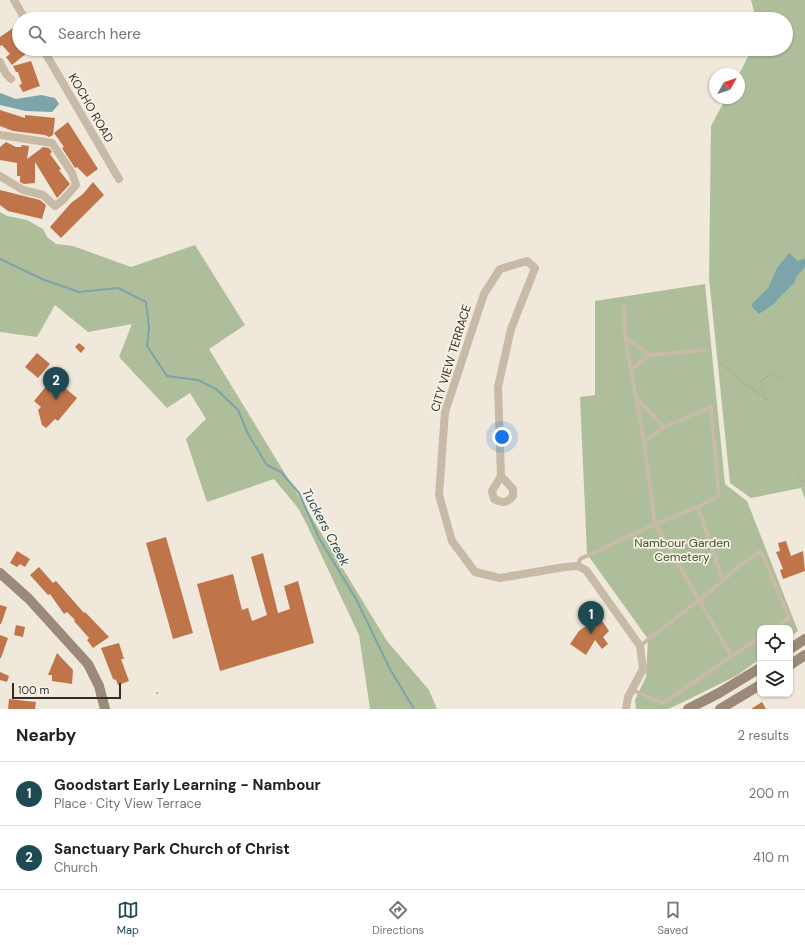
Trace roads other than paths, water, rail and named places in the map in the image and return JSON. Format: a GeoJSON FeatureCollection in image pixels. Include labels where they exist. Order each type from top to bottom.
{"type":"FeatureCollection","features":[{"type":"Feature","properties":{"kind":"main road"},"geometry":{"type":"LineString","coordinates":[[0,573],[29,599],[88,664],[99,686],[105,709]]}},
{"type":"Feature","properties":{"kind":"main road"},"geometry":{"type":"LineString","coordinates":[[793,647],[805,640]]}},
{"type":"Feature","properties":{"kind":"main road"},"geometry":{"type":"LineString","coordinates":[[793,663],[805,655]]}},
{"type":"Feature","properties":{"kind":"main road"},"geometry":{"type":"LineString","coordinates":[[688,709],[719,693],[757,670]]}},
{"type":"Feature","properties":{"kind":"main road"},"geometry":{"type":"LineString","coordinates":[[720,709],[757,687]]}},
{"type":"Feature","properties":{"kind":"street"},"geometry":{"type":"LineString","coordinates":[[14,0],[21,12]]}},
{"type":"Feature","properties":{"kind":"street","name":"KOCHO ROAD"},"geometry":{"type":"LineString","coordinates":[[47,56],[119,179]]}},
{"type":"Feature","properties":{"kind":"street"},"geometry":{"type":"LineString","coordinates":[[0,62],[6,74],[12,79]]}},
{"type":"Feature","properties":{"kind":"street"},"geometry":{"type":"LineString","coordinates":[[0,135],[52,143],[72,174],[76,185],[63,200],[55,206],[43,194],[23,190],[0,176]]}},
{"type":"Feature","properties":{"kind":"street","name":"CITY VIEW TERRACE"},"geometry":{"type":"LineString","coordinates":[[501,476],[498,387],[511,329],[535,268],[527,261],[500,269],[484,294],[445,412],[439,495],[452,541],[475,572],[500,578],[578,566]]}},
{"type":"Feature","properties":{"kind":"street"},"geometry":{"type":"LineString","coordinates":[[578,566],[586,570],[640,646],[643,669],[628,697],[626,709]]}},
{"type":"Feature","properties":{"kind":"lane"},"geometry":{"type":"LineString","coordinates":[[624,306],[624,337],[644,442],[655,524],[732,657]]}},
{"type":"Feature","properties":{"kind":"lane"},"geometry":{"type":"LineString","coordinates":[[624,337],[649,355]]}},
{"type":"Feature","properties":{"kind":"lane"},"geometry":{"type":"LineString","coordinates":[[631,370],[649,355],[706,350]]}},
{"type":"Feature","properties":{"kind":"lane"},"geometry":{"type":"LineString","coordinates":[[636,397],[664,427]]}},
{"type":"Feature","properties":{"kind":"lane"},"geometry":{"type":"LineString","coordinates":[[578,566],[580,559],[655,524],[698,507],[719,496],[711,407],[664,427],[644,442]]}},
{"type":"Feature","properties":{"kind":"lane"},"geometry":{"type":"LineString","coordinates":[[698,507],[723,581]]}},
{"type":"Feature","properties":{"kind":"lane"},"geometry":{"type":"LineString","coordinates":[[640,646],[723,581],[739,566],[761,551],[788,618],[778,625]]}},
{"type":"Feature","properties":{"kind":"lane"},"geometry":{"type":"LineString","coordinates":[[632,690],[662,704],[757,640]]}},
{"type":"Feature","properties":{"kind":"water"},"geometry":{"type":"Polygon","coordinates":[[[0,93],[16,99],[41,95],[55,98],[59,104],[52,112],[26,111],[0,105],[0,93]]]}},
{"type":"Feature","properties":{"kind":"water"},"geometry":{"type":"Polygon","coordinates":[[[789,253],[798,261],[805,258],[805,267],[796,277],[795,282],[775,303],[759,314],[752,307],[752,304],[768,288],[777,268],[789,253]]]}},
{"type":"Feature","properties":{"kind":"waterway","name":"Tuckers Creek"},"geometry":{"type":"LineString","coordinates":[[0,259],[42,279],[79,292],[118,288],[146,302],[149,328],[147,346],[167,376],[198,380],[216,389],[238,410],[248,434],[267,465],[281,472],[299,493],[319,538],[356,599],[390,669],[414,709]]}},
{"type":"Feature","properties":{"kind":"place","name":"Sanctuary Park Church of Christ"},"geometry":{"type":"Point","coordinates":[56,400]}},
{"type":"Feature","properties":{"kind":"place","name":"Goodstart Early Learning - Nambour"},"geometry":{"type":"Point","coordinates":[591,634]}},
{"type":"Feature","properties":{"kind":"park label","name":"Nambour Garden Cemetery"},"geometry":{"type":"Point","coordinates":[682,550]}}]}
